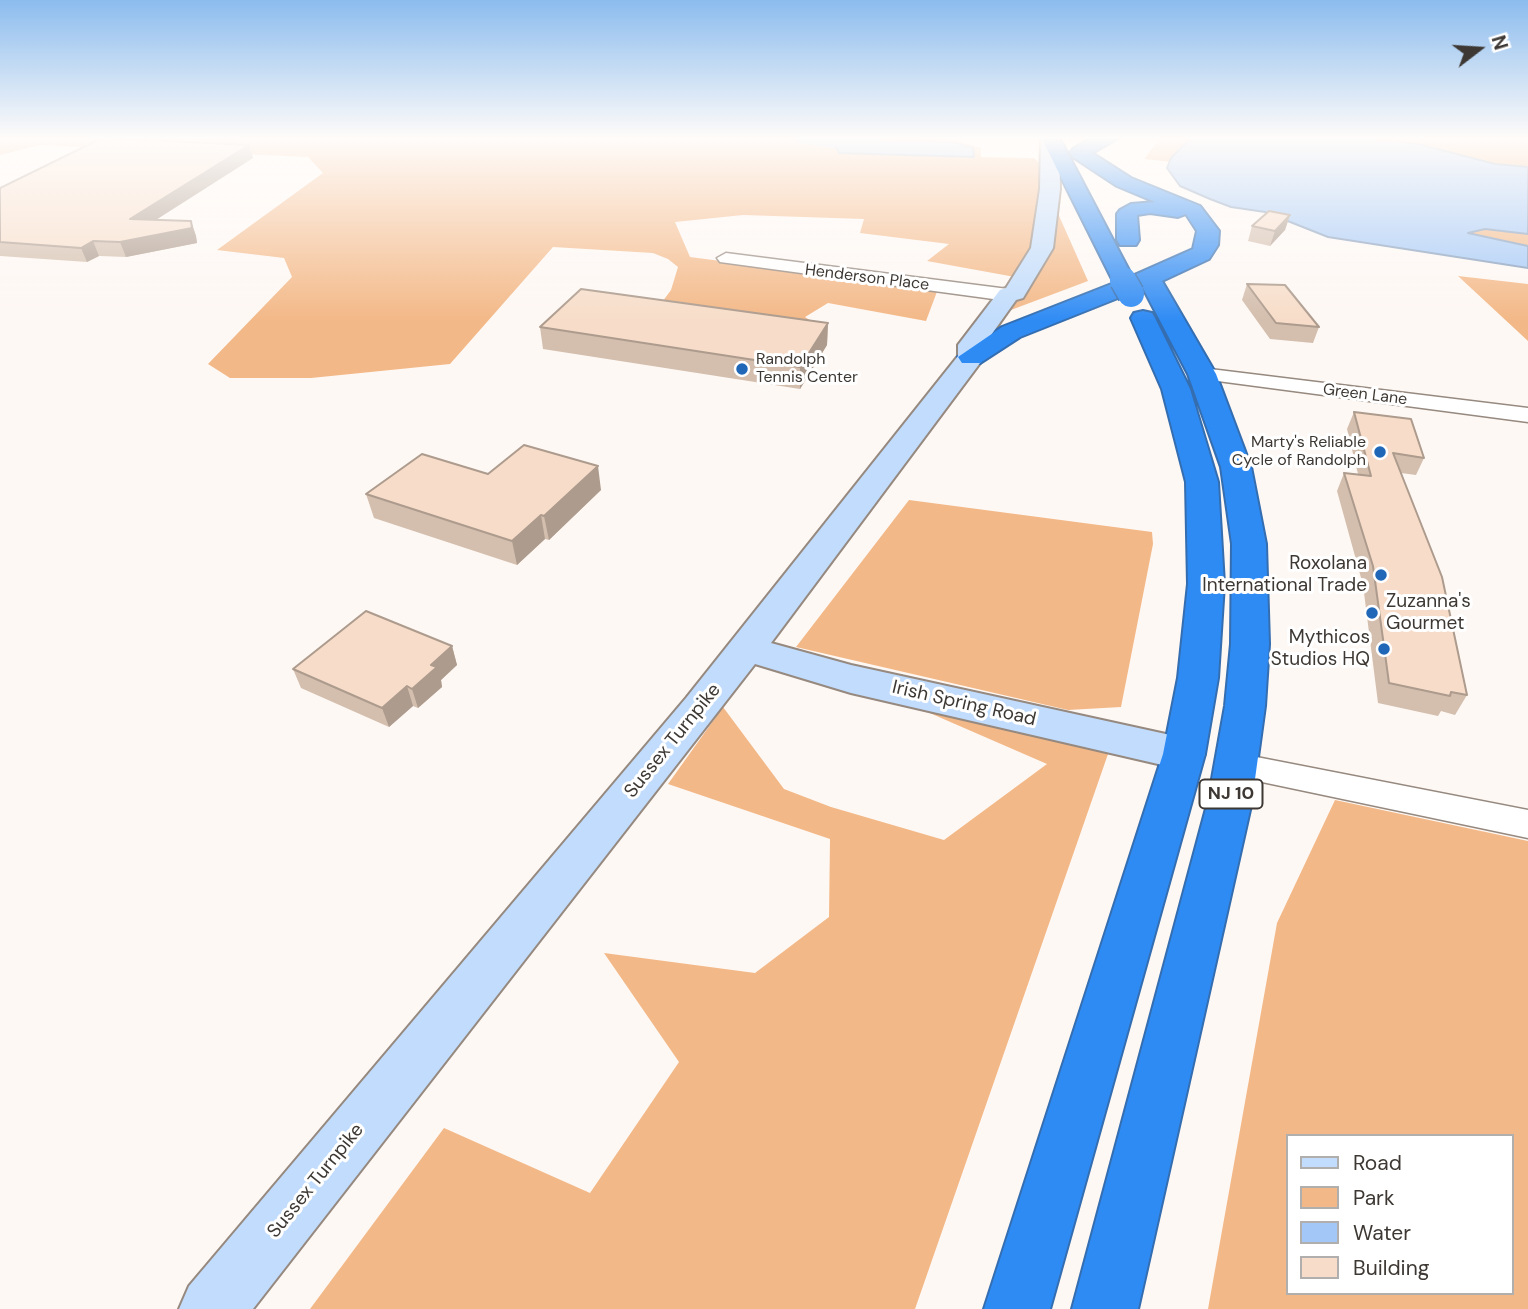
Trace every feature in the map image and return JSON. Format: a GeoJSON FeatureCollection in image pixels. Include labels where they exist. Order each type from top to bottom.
{"type":"FeatureCollection","features":[{"type":"Feature","properties":{"kind":"highway","name":"NJ 10"},"geometry":{"type":"LineString","coordinates":[[1087,198],[1138,283],[1202,374],[1236,467],[1249,544],[1250,644],[1236,765],[1218,851],[1105,1309]]}},
{"type":"Feature","properties":{"kind":"highway","name":"NJ 10"},"geometry":{"type":"LineString","coordinates":[[1017,1309],[1184,754],[1203,632],[1206,539],[1202,482],[1176,389],[1138,283],[1128,240],[1105,198]]}},
{"type":"Feature","properties":{"kind":"highway"},"geometry":{"type":"LineString","coordinates":[[971,357],[1011,332],[1193,259],[1208,245],[1209,238],[1204,225],[1193,210],[1165,198]]}},
{"type":"Feature","properties":{"kind":"highway"},"geometry":{"type":"LineString","coordinates":[[1128,240],[1127,214],[1139,208],[1178,210],[1204,225]]}},
{"type":"Feature","properties":{"kind":"main road","name":"Sussex Turnpike"},"geometry":{"type":"LineString","coordinates":[[212,1309],[746,649],[971,357],[971,345],[1037,262],[1045,236],[1049,198]]}},
{"type":"Feature","properties":{"kind":"main road"},"geometry":{"type":"LineString","coordinates":[[1012,294],[1026,306],[1059,313]]}},
{"type":"Feature","properties":{"kind":"main road","name":"Irish Spring Road"},"geometry":{"type":"LineString","coordinates":[[746,649],[851,679],[1184,754]]}},
{"type":"Feature","properties":{"kind":"street","name":"Henderson Place"},"geometry":{"type":"LineString","coordinates":[[726,258],[1012,294]]}},
{"type":"Feature","properties":{"kind":"street","name":"Green Lane"},"geometry":{"type":"LineString","coordinates":[[1202,374],[1528,415]]}},
{"type":"Feature","properties":{"kind":"street"},"geometry":{"type":"LineString","coordinates":[[1236,765],[1528,824]]}},
{"type":"Feature","properties":{"kind":"green space"},"geometry":{"type":"Polygon","coordinates":[[[288,198],[1051,198],[1088,281],[1003,313],[1026,279],[927,261],[949,244],[860,233],[864,219],[743,215],[675,222],[690,257],[938,289],[926,321],[828,303],[805,317],[822,328],[660,305],[671,290],[678,267],[668,259],[653,253],[553,247],[450,364],[311,378],[230,378],[208,364],[292,277],[284,258],[217,250],[288,198]]]}},
{"type":"Feature","properties":{"kind":"green space"},"geometry":{"type":"Polygon","coordinates":[[[1485,229],[1528,234],[1528,246],[1466,233],[1485,229]]]}},
{"type":"Feature","properties":{"kind":"green space"},"geometry":{"type":"Polygon","coordinates":[[[1458,276],[1528,284],[1528,341],[1458,276]]]}},
{"type":"Feature","properties":{"kind":"green space"},"geometry":{"type":"Polygon","coordinates":[[[909,500],[1152,532],[1153,544],[1121,707],[1068,710],[796,647],[909,500]]]}},
{"type":"Feature","properties":{"kind":"green space"},"geometry":{"type":"Polygon","coordinates":[[[909,704],[1063,738],[1108,754],[915,1309],[310,1309],[444,1128],[590,1193],[679,1062],[604,953],[755,973],[829,917],[830,839],[668,784],[723,707],[784,789],[831,807],[944,840],[1047,764],[909,704]]]}},
{"type":"Feature","properties":{"kind":"green space"},"geometry":{"type":"Polygon","coordinates":[[[1335,800],[1528,841],[1528,1309],[1208,1309],[1277,923],[1335,800]]]}},
{"type":"Feature","properties":{"kind":"water"},"geometry":{"type":"Polygon","coordinates":[[[1208,198],[1528,198],[1528,234],[1485,229],[1468,233],[1528,246],[1528,268],[1328,237],[1265,212],[1231,207],[1208,198]]]}},
{"type":"Feature","properties":{"kind":"building"},"geometry":{"type":"Polygon","coordinates":[[[0,198],[164,198],[130,219],[191,221],[192,228],[120,242],[93,241],[81,248],[0,242],[0,198]]]}},
{"type":"Feature","properties":{"kind":"building"},"geometry":{"type":"Polygon","coordinates":[[[1269,211],[1290,215],[1275,231],[1252,226],[1269,211]]]}},
{"type":"Feature","properties":{"kind":"building"},"geometry":{"type":"Polygon","coordinates":[[[1247,284],[1285,285],[1319,327],[1276,323],[1247,284]]]}},
{"type":"Feature","properties":{"kind":"building"},"geometry":{"type":"Polygon","coordinates":[[[581,289],[828,323],[800,367],[540,327],[581,289]]]}},
{"type":"Feature","properties":{"kind":"building"},"geometry":{"type":"Polygon","coordinates":[[[1354,412],[1411,419],[1424,458],[1393,453],[1442,577],[1467,695],[1451,692],[1450,696],[1389,683],[1373,566],[1344,473],[1371,476],[1354,412]]]}},
{"type":"Feature","properties":{"kind":"building"},"geometry":{"type":"Polygon","coordinates":[[[524,445],[598,466],[544,516],[541,515],[512,541],[366,494],[422,454],[488,474],[524,445]]]}},
{"type":"Feature","properties":{"kind":"building"},"geometry":{"type":"Polygon","coordinates":[[[366,611],[452,646],[431,665],[437,667],[412,689],[407,686],[382,708],[293,669],[366,611]]]}},
{"type":"Feature","properties":{"kind":"place","name":"Randolph Tennis Center"},"geometry":{"type":"Point","coordinates":[742,369]}},
{"type":"Feature","properties":{"kind":"place","name":"Marty's Reliable Cycle of Randolph"},"geometry":{"type":"Point","coordinates":[1380,452]}},
{"type":"Feature","properties":{"kind":"place","name":"Roxolana International Trade"},"geometry":{"type":"Point","coordinates":[1381,575]}},
{"type":"Feature","properties":{"kind":"place","name":"Zuzanna's Gourmet"},"geometry":{"type":"Point","coordinates":[1372,613]}},
{"type":"Feature","properties":{"kind":"place","name":"Mythicos Studios HQ"},"geometry":{"type":"Point","coordinates":[1384,649]}}]}
